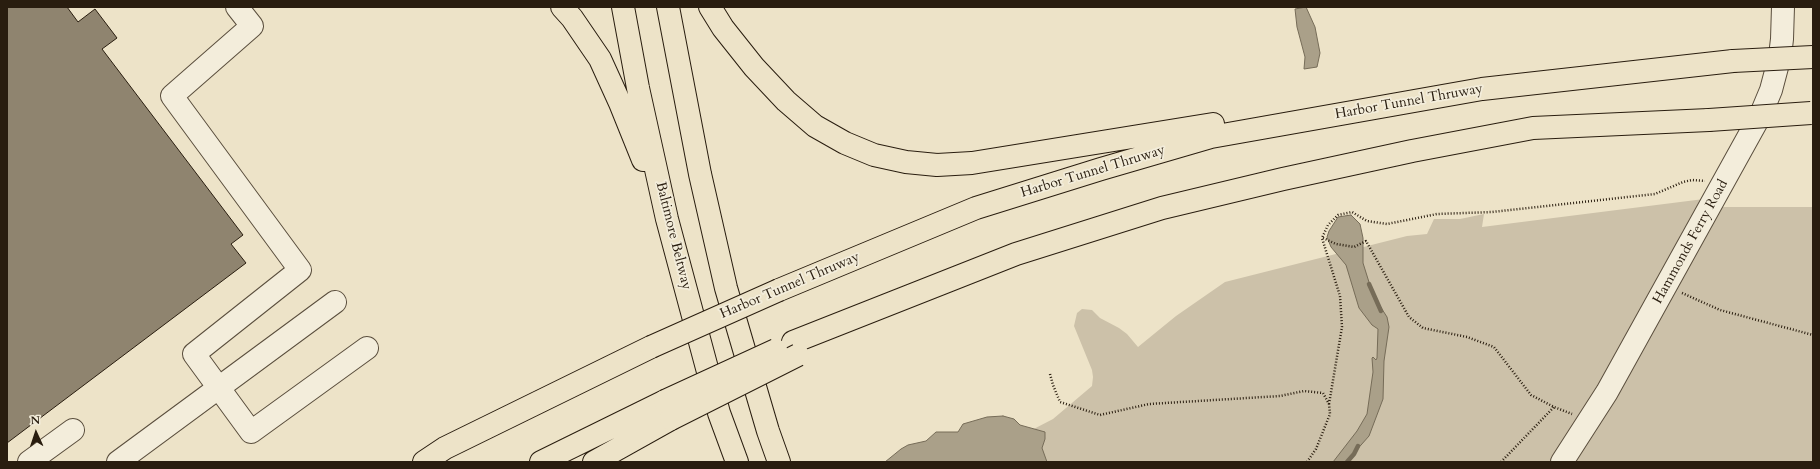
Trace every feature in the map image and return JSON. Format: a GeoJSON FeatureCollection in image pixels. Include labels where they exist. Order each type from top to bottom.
{"type":"FeatureCollection","features":[{"type":"Feature","properties":{"kind":"highway"},"geometry":{"type":"LineString","coordinates":[[562,7],[572,18],[600,59],[620,103],[667,219]]}},
{"type":"Feature","properties":{"kind":"highway","name":"Baltimore Beltway"},"geometry":{"type":"LineString","coordinates":[[623,7],[638,88],[667,219],[719,413],[737,462]]}},
{"type":"Feature","properties":{"kind":"highway"},"geometry":{"type":"LineString","coordinates":[[668,7],[700,174],[726,288],[768,431],[779,462]]}},
{"type":"Feature","properties":{"kind":"highway"},"geometry":{"type":"LineString","coordinates":[[710,7],[723,28],[754,67],[786,101],[815,126],[845,143],[874,155],[906,162],[937,164],[972,163],[1331,104],[1482,89]]}},
{"type":"Feature","properties":{"kind":"highway","name":"Harbor Tunnel Thruway"},"geometry":{"type":"LineString","coordinates":[[424,462],[445,448],[651,348],[779,290],[976,208],[1101,169],[1211,137],[1482,89],[1733,61],[1813,57]]}},
{"type":"Feature","properties":{"kind":"highway"},"geometry":{"type":"LineString","coordinates":[[541,462],[668,410],[795,348],[919,292],[1016,254],[1162,208],[1404,152],[1533,128],[1708,120],[1812,113]]}},
{"type":"Feature","properties":{"kind":"highway"},"geometry":{"type":"LineString","coordinates":[[594,462],[668,410]]}},
{"type":"Feature","properties":{"kind":"highway"},"geometry":{"type":"LineString","coordinates":[[719,413],[727,462]]}},
{"type":"Feature","properties":{"kind":"street"},"geometry":{"type":"LineString","coordinates":[[237,7],[252,26],[172,96],[300,270],[194,354],[220,387],[251,432],[367,348]]}},
{"type":"Feature","properties":{"kind":"street","name":"Hammonds Ferry Road"},"geometry":{"type":"LineString","coordinates":[[1562,462],[1588,424],[1667,286],[1761,114],[1771,90],[1780,56],[1783,7]]}},
{"type":"Feature","properties":{"kind":"street"},"geometry":{"type":"LineString","coordinates":[[118,462],[335,302]]}},
{"type":"Feature","properties":{"kind":"street"},"geometry":{"type":"LineString","coordinates":[[29,462],[73,430]]}},
{"type":"Feature","properties":{"kind":"path"},"geometry":{"type":"LineString","coordinates":[[1308,462],[1316,449],[1330,414],[1329,404],[1342,327],[1340,296],[1322,238],[1328,225],[1338,215],[1352,212],[1367,221],[1387,224],[1437,214],[1492,212],[1655,194],[1692,180],[1707,182],[1721,188]]}},
{"type":"Feature","properties":{"kind":"path"},"geometry":{"type":"LineString","coordinates":[[1322,238],[1336,244],[1354,247],[1366,241],[1409,317],[1423,328],[1467,337],[1494,347],[1531,395],[1554,407],[1570,413],[1588,424]]}},
{"type":"Feature","properties":{"kind":"path"},"geometry":{"type":"LineString","coordinates":[[1667,286],[1720,310],[1813,335]]}},
{"type":"Feature","properties":{"kind":"path"},"geometry":{"type":"LineString","coordinates":[[1050,374],[1060,402],[1100,415],[1149,404],[1280,396],[1304,391],[1323,393],[1329,404]]}},
{"type":"Feature","properties":{"kind":"path"},"geometry":{"type":"LineString","coordinates":[[1501,462],[1554,407]]}},
{"type":"Feature","properties":{"kind":"shaded area"},"geometry":{"type":"Polygon","coordinates":[[[1306,7],[1315,27],[1320,53],[1317,67],[1304,69],[1305,57],[1297,27],[1295,9],[1306,7]]]}},
{"type":"Feature","properties":{"kind":"shaded area"},"geometry":{"type":"Polygon","coordinates":[[[1704,199],[1722,207],[1813,207],[1813,462],[970,462],[1053,419],[1092,386],[1092,370],[1074,326],[1077,313],[1082,309],[1092,310],[1100,318],[1119,328],[1127,334],[1138,347],[1176,316],[1225,282],[1407,236],[1427,234],[1434,219],[1460,219],[1484,214],[1482,227],[1704,199]]]}},
{"type":"Feature","properties":{"kind":"shaded area"},"geometry":{"type":"Polygon","coordinates":[[[1351,215],[1360,224],[1363,238],[1363,263],[1373,295],[1387,317],[1389,327],[1384,361],[1383,399],[1369,436],[1346,462],[1333,462],[1357,431],[1367,414],[1373,372],[1372,358],[1373,357],[1376,360],[1377,358],[1378,329],[1372,325],[1359,308],[1346,265],[1331,247],[1327,237],[1338,217],[1351,215]]]}},
{"type":"Feature","properties":{"kind":"shaded area"},"geometry":{"type":"Polygon","coordinates":[[[1003,416],[1014,419],[1020,425],[1045,432],[1045,439],[1042,448],[1047,462],[885,462],[901,449],[908,445],[926,441],[936,432],[958,432],[963,424],[987,417],[1003,416]]]}},
{"type":"Feature","properties":{"kind":"building"},"geometry":{"type":"Polygon","coordinates":[[[7,7],[67,7],[78,22],[95,9],[117,38],[102,49],[243,235],[231,244],[246,263],[7,443],[7,7]]]}},
{"type":"Feature","properties":{"kind":"waterway"},"geometry":{"type":"LineString","coordinates":[[1369,284],[1381,311]]}},
{"type":"Feature","properties":{"kind":"waterway"},"geometry":{"type":"LineString","coordinates":[[1347,462],[1354,454],[1358,446]]}}]}
